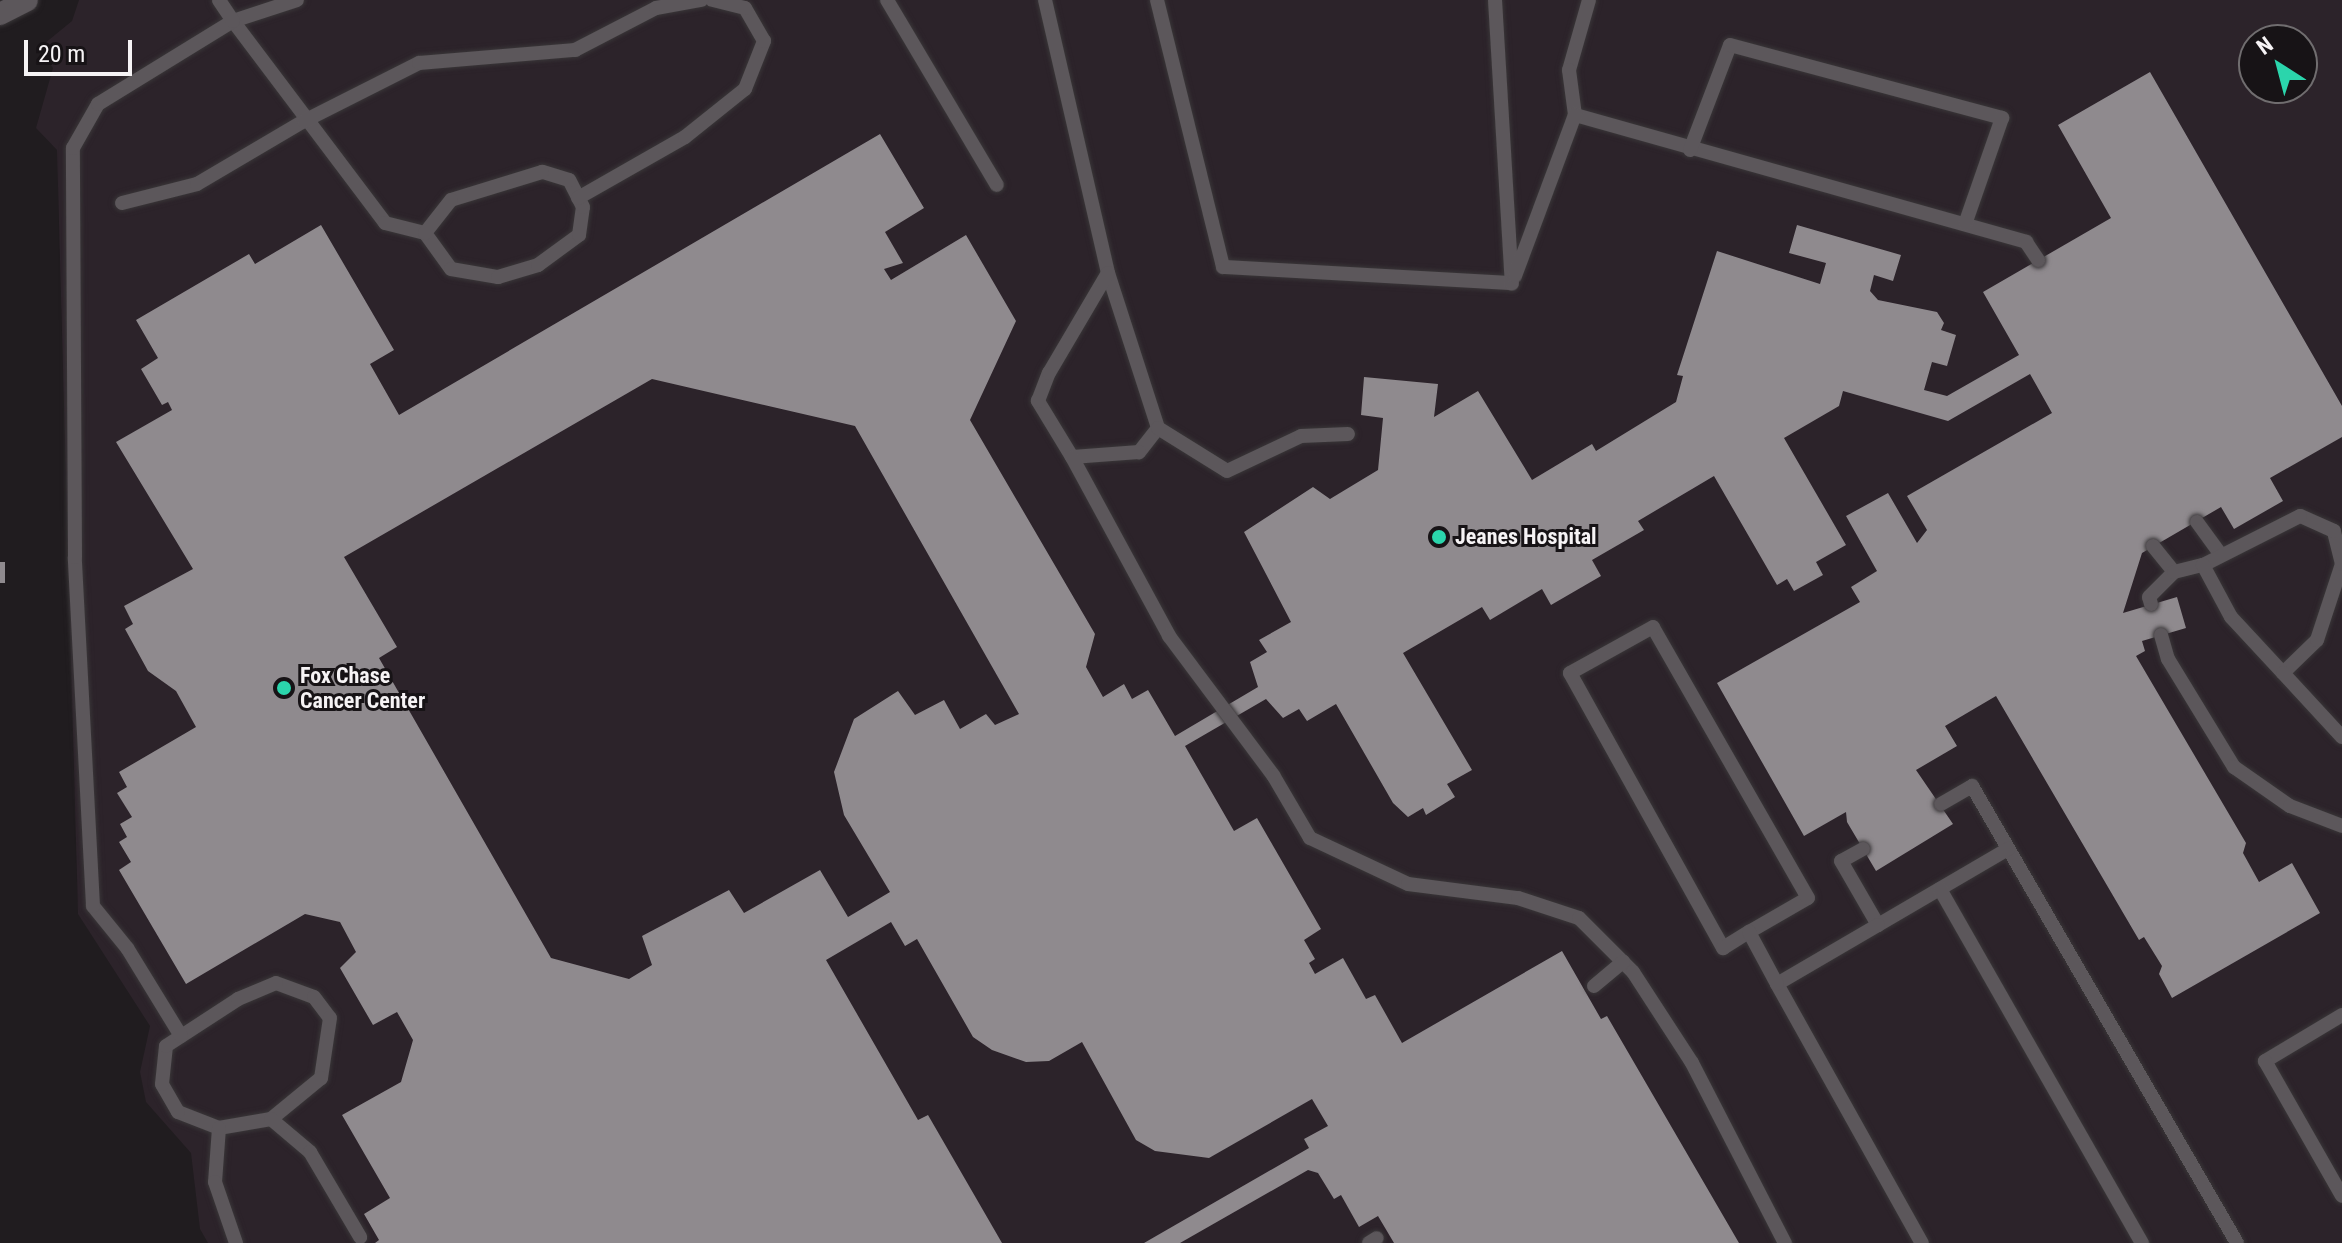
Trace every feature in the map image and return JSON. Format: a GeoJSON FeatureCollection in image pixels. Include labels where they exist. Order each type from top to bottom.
{"type":"FeatureCollection","features":[{"type":"Feature","properties":{"kind":"street"},"geometry":{"type":"LineString","coordinates":[[0,14],[27,0]]}},
{"type":"Feature","properties":{"kind":"lane"},"geometry":{"type":"LineString","coordinates":[[219,0],[304,121],[385,223],[425,233],[451,269],[498,277],[538,265],[579,235],[583,207],[569,180],[542,172],[451,200],[425,233]]}},
{"type":"Feature","properties":{"kind":"lane"},"geometry":{"type":"LineString","coordinates":[[181,1036],[127,948],[93,906],[75,557],[73,148],[98,104],[233,21],[297,0]]}},
{"type":"Feature","properties":{"kind":"lane"},"geometry":{"type":"LineString","coordinates":[[122,203],[197,184],[304,121],[419,63],[575,50],[656,8],[701,0]]}},
{"type":"Feature","properties":{"kind":"lane"},"geometry":{"type":"LineString","coordinates":[[578,198],[685,137],[745,89],[764,41],[745,8],[712,0]]}},
{"type":"Feature","properties":{"kind":"lane"},"geometry":{"type":"LineString","coordinates":[[887,0],[997,185]]}},
{"type":"Feature","properties":{"kind":"lane"},"geometry":{"type":"LineString","coordinates":[[1045,0],[1108,273],[1158,428],[1227,471],[1301,436],[1348,434]]}},
{"type":"Feature","properties":{"kind":"lane"},"geometry":{"type":"LineString","coordinates":[[1157,0],[1223,267],[1512,283]]}},
{"type":"Feature","properties":{"kind":"lane"},"geometry":{"type":"LineString","coordinates":[[1495,0],[1512,283]]}},
{"type":"Feature","properties":{"kind":"lane"},"geometry":{"type":"LineString","coordinates":[[1512,283],[1575,115],[1569,70],[1589,0]]}},
{"type":"Feature","properties":{"kind":"lane"},"geometry":{"type":"LineString","coordinates":[[1690,150],[1730,45],[2002,118],[1965,224]]}},
{"type":"Feature","properties":{"kind":"lane"},"geometry":{"type":"LineString","coordinates":[[1575,115],[1690,150],[2026,242],[2038,260]]}},
{"type":"Feature","properties":{"kind":"lane"},"geometry":{"type":"LineString","coordinates":[[1108,273],[1049,373],[1038,401],[1072,457],[1169,636],[1273,775],[1310,838],[1408,884],[1518,898],[1579,918],[1623,962],[1692,1063],[1785,1243]]}},
{"type":"Feature","properties":{"kind":"lane"},"geometry":{"type":"LineString","coordinates":[[1072,457],[1139,452],[1158,428]]}},
{"type":"Feature","properties":{"kind":"lane"},"geometry":{"type":"LineString","coordinates":[[2151,604],[2149,597],[2174,572],[2203,565],[2300,516],[2334,531],[2342,564],[2317,640],[2283,673]]}},
{"type":"Feature","properties":{"kind":"lane"},"geometry":{"type":"LineString","coordinates":[[2197,522],[2221,555]]}},
{"type":"Feature","properties":{"kind":"lane"},"geometry":{"type":"LineString","coordinates":[[2153,546],[2174,572]]}},
{"type":"Feature","properties":{"kind":"lane"},"geometry":{"type":"LineString","coordinates":[[2203,565],[2231,617],[2342,737]]}},
{"type":"Feature","properties":{"kind":"lane"},"geometry":{"type":"LineString","coordinates":[[1653,627],[1808,898],[1749,932],[1723,948],[1570,673],[1653,627]]}},
{"type":"Feature","properties":{"kind":"lane"},"geometry":{"type":"LineString","coordinates":[[2161,635],[2168,659],[2234,767],[2290,806],[2342,826]]}},
{"type":"Feature","properties":{"kind":"lane"},"geometry":{"type":"LineString","coordinates":[[1941,804],[1972,786],[2237,1243]]}},
{"type":"Feature","properties":{"kind":"lane"},"geometry":{"type":"LineString","coordinates":[[1863,849],[1841,861],[1878,925]]}},
{"type":"Feature","properties":{"kind":"lane"},"geometry":{"type":"LineString","coordinates":[[1777,984],[2008,849]]}},
{"type":"Feature","properties":{"kind":"lane"},"geometry":{"type":"LineString","coordinates":[[1940,889],[2142,1243]]}},
{"type":"Feature","properties":{"kind":"lane"},"geometry":{"type":"LineString","coordinates":[[1749,932],[1922,1243]]}},
{"type":"Feature","properties":{"kind":"lane"},"geometry":{"type":"LineString","coordinates":[[1594,986],[1623,962]]}},
{"type":"Feature","properties":{"kind":"lane"},"geometry":{"type":"LineString","coordinates":[[276,983],[314,997],[330,1018],[321,1078],[271,1119],[219,1128],[178,1112],[162,1084],[166,1046],[238,999],[276,983]]}},
{"type":"Feature","properties":{"kind":"lane"},"geometry":{"type":"LineString","coordinates":[[2342,1015],[2265,1061],[2342,1196]]}},
{"type":"Feature","properties":{"kind":"lane"},"geometry":{"type":"LineString","coordinates":[[271,1119],[310,1152],[360,1237]]}},
{"type":"Feature","properties":{"kind":"lane"},"geometry":{"type":"LineString","coordinates":[[219,1128],[215,1182],[236,1243]]}},
{"type":"Feature","properties":{"kind":"shaded area"},"geometry":{"type":"Polygon","coordinates":[[[79,0],[2342,0],[2342,1243],[208,1243],[200,1229],[191,1153],[146,1102],[140,1072],[150,1026],[78,914],[57,150],[36,128],[53,68],[39,48],[72,21],[79,0]]]}},
{"type":"Feature","properties":{"kind":"building","name":"Fox Chase Cancer Center"},"geometry":{"type":"Polygon","coordinates":[[[2150,72],[2342,406],[2342,437],[2270,478],[2283,501],[2234,529],[2221,507],[2142,553],[2123,613],[2177,597],[2186,628],[2142,641],[2145,651],[2136,656],[2246,843],[2243,853],[2259,882],[2292,863],[2320,913],[2172,998],[2159,974],[2162,966],[2144,937],[2139,940],[1996,696],[1945,726],[1957,746],[1916,770],[1953,824],[1876,871],[1847,822],[1846,812],[1804,836],[1717,683],[1860,602],[1851,587],[1877,571],[1846,516],[1888,493],[1917,543],[1927,530],[1907,496],[2052,413],[2030,374],[1948,421],[1843,391],[1839,406],[1784,438],[1846,545],[1816,562],[1823,575],[1794,591],[1787,579],[1777,585],[1714,476],[1638,521],[1644,530],[1592,560],[1601,576],[1551,605],[1542,589],[1490,620],[1482,607],[1403,653],[1472,770],[1447,784],[1455,797],[1426,815],[1423,808],[1408,817],[1393,803],[1336,704],[1307,721],[1299,709],[1283,718],[1266,699],[1185,746],[1234,831],[1257,818],[1321,929],[1304,940],[1315,959],[1309,963],[1315,974],[1343,958],[1366,999],[1375,995],[1402,1043],[1562,951],[1601,1019],[1607,1016],[1739,1243],[1394,1243],[1378,1216],[1359,1227],[1341,1195],[1334,1199],[1318,1173],[1308,1170],[1180,1243],[1144,1243],[1309,1148],[1304,1139],[1328,1126],[1312,1099],[1209,1158],[1155,1151],[1136,1140],[1082,1042],[1049,1061],[1026,1062],[992,1050],[973,1037],[917,939],[905,946],[891,922],[826,960],[918,1120],[928,1115],[1002,1243],[375,1243],[379,1240],[364,1214],[390,1198],[342,1115],[401,1082],[413,1040],[397,1012],[373,1025],[340,968],[356,952],[340,922],[305,914],[186,984],[119,870],[131,862],[119,842],[127,837],[120,824],[132,817],[117,793],[127,787],[119,772],[196,727],[176,691],[148,671],[125,629],[133,624],[124,606],[193,569],[116,442],[172,410],[168,402],[162,405],[141,369],[158,358],[136,320],[249,254],[255,264],[321,225],[394,350],[370,364],[399,415],[880,134],[924,208],[885,232],[903,263],[884,269],[891,280],[966,235],[1016,321],[970,420],[1095,634],[1086,667],[1103,697],[1124,684],[1132,699],[1148,690],[1175,736],[1258,687],[1250,662],[1267,652],[1259,640],[1291,622],[1244,532],[1313,487],[1330,499],[1378,470],[1383,418],[1361,415],[1364,377],[1438,384],[1434,417],[1478,391],[1532,480],[1592,444],[1596,451],[1676,402],[1683,376],[1677,375],[1717,251],[1820,284],[1826,263],[1789,253],[1797,225],[1901,255],[1893,281],[1874,275],[1870,291],[1878,300],[1937,312],[1944,323],[1941,330],[1956,335],[1947,366],[1932,362],[1924,390],[1947,396],[2019,355],[1983,292],[2111,218],[2058,125],[2150,72]],[[652,379],[344,557],[397,647],[379,658],[551,958],[629,979],[652,965],[642,936],[729,890],[744,913],[820,870],[848,917],[890,892],[844,815],[834,772],[854,719],[898,691],[915,715],[944,700],[960,729],[986,714],[995,725],[1019,714],[855,426],[652,379]]]}},
{"type":"Feature","properties":{"kind":"building"},"geometry":{"type":"Polygon","coordinates":[[[0,562],[5,562],[5,583],[0,583],[0,562]]]}},
{"type":"Feature","properties":{"kind":"place","name":"Jeanes Hospital"},"geometry":{"type":"Point","coordinates":[1439,537]}},
{"type":"Feature","properties":{"kind":"place","name":"Fox Chase Cancer Center"},"geometry":{"type":"Point","coordinates":[284,688]}}]}
